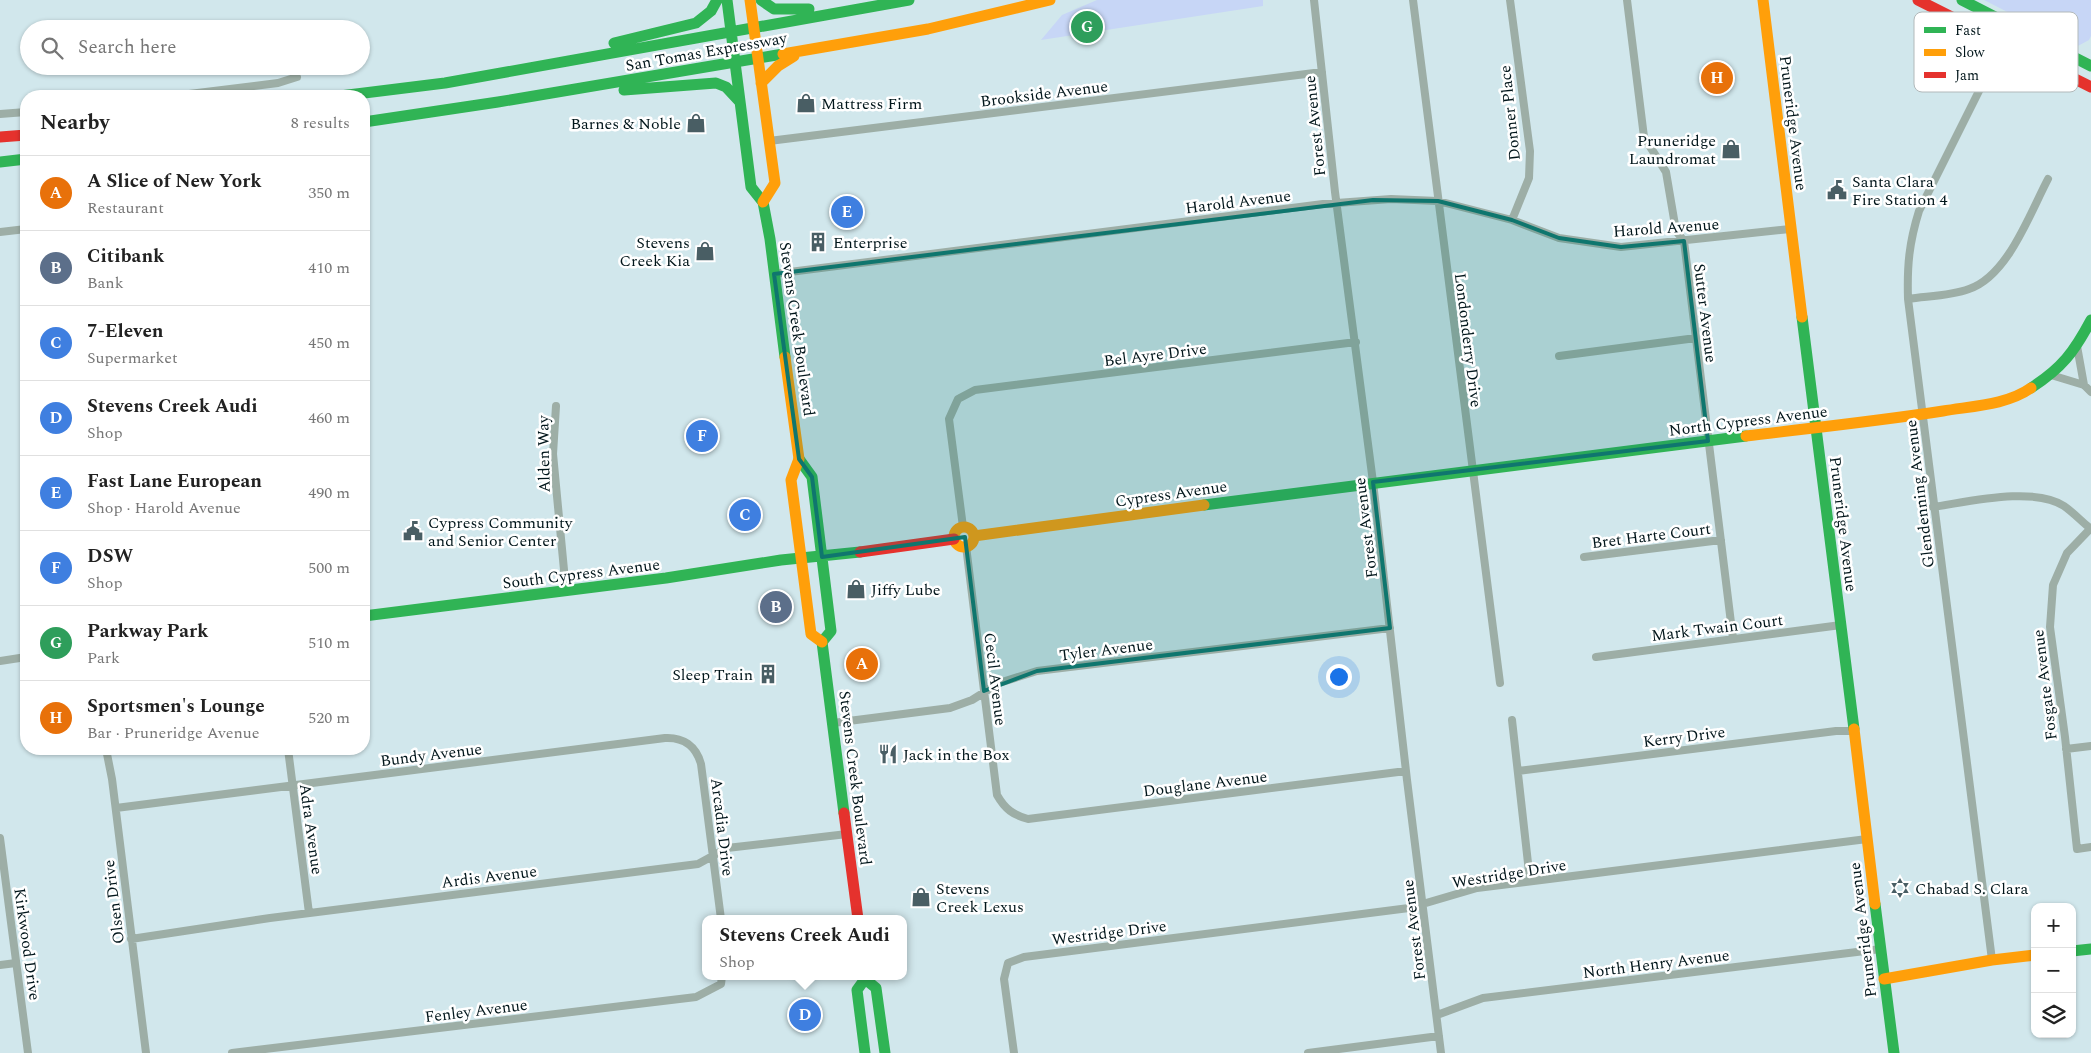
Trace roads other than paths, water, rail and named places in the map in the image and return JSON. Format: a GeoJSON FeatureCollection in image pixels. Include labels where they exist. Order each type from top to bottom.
{"type":"FeatureCollection","features":[{"type":"Feature","properties":{"kind":"main road"},"geometry":{"type":"LineString","coordinates":[[578,58],[619,41],[696,23],[711,11],[717,0]]}},
{"type":"Feature","properties":{"kind":"main road","name":"Stevens Creek Boulevard"},"geometry":{"type":"LineString","coordinates":[[727,0],[751,187],[763,202],[799,459],[812,477],[830,631],[822,642],[857,915]]}},
{"type":"Feature","properties":{"kind":"main road"},"geometry":{"type":"LineString","coordinates":[[750,0],[775,183],[763,202]]}},
{"type":"Feature","properties":{"kind":"main road"},"geometry":{"type":"LineString","coordinates":[[762,0],[774,9],[784,11],[878,6]]}},
{"type":"Feature","properties":{"kind":"main road","name":"San Tomas Expressway"},"geometry":{"type":"LineString","coordinates":[[370,92],[445,83],[909,0]]}},
{"type":"Feature","properties":{"kind":"main road","name":"San Tomas Expressway"},"geometry":{"type":"LineString","coordinates":[[370,121],[602,86],[758,59],[998,15],[1050,0]]}},
{"type":"Feature","properties":{"kind":"main road","name":"Pruneridge Avenue"},"geometry":{"type":"LineString","coordinates":[[1762,0],[1894,1053]]}},
{"type":"Feature","properties":{"kind":"main road"},"geometry":{"type":"LineString","coordinates":[[1918,0],[1942,12]]}},
{"type":"Feature","properties":{"kind":"main road"},"geometry":{"type":"LineString","coordinates":[[1962,0],[1985,12]]}},
{"type":"Feature","properties":{"kind":"main road"},"geometry":{"type":"LineString","coordinates":[[762,83],[778,66],[808,50]]}},
{"type":"Feature","properties":{"kind":"main road"},"geometry":{"type":"LineString","coordinates":[[2078,59],[2091,66]]}},
{"type":"Feature","properties":{"kind":"main road"},"geometry":{"type":"LineString","coordinates":[[2078,80],[2091,87]]}},
{"type":"Feature","properties":{"kind":"main road"},"geometry":{"type":"LineString","coordinates":[[602,86],[626,90],[716,83],[726,88],[740,102]]}},
{"type":"Feature","properties":{"kind":"main road"},"geometry":{"type":"LineString","coordinates":[[0,137],[20,135]]}},
{"type":"Feature","properties":{"kind":"main road"},"geometry":{"type":"LineString","coordinates":[[0,162],[20,160]]}},
{"type":"Feature","properties":{"kind":"main road","name":"North Cypress Avenue"},"geometry":{"type":"LineString","coordinates":[[1373,482],[1472,472],[1923,414],[1992,403],[2010,398],[2030,389],[2051,375],[2077,345],[2091,320]]}},
{"type":"Feature","properties":{"kind":"main road","name":"Stevens Creek Boulevard"},"geometry":{"type":"LineString","coordinates":[[799,459],[791,480],[801,560],[811,634],[822,642]]}},
{"type":"Feature","properties":{"kind":"main road","name":"Cypress Avenue"},"geometry":{"type":"LineString","coordinates":[[974,536],[1373,482]]}},
{"type":"Feature","properties":{"kind":"main road"},"geometry":{"type":"LineString","coordinates":[[963,527],[969,528],[974,536],[972,542],[966,546],[957,544],[954,539],[955,532],[963,527]]}},
{"type":"Feature","properties":{"kind":"main road"},"geometry":{"type":"LineString","coordinates":[[801,560],[954,539]]}},
{"type":"Feature","properties":{"kind":"main road","name":"South Cypress Avenue"},"geometry":{"type":"LineString","coordinates":[[370,615],[566,591],[781,560],[801,560]]}},
{"type":"Feature","properties":{"kind":"main road"},"geometry":{"type":"LineString","coordinates":[[2076,951],[2091,949]]}},
{"type":"Feature","properties":{"kind":"main road"},"geometry":{"type":"LineString","coordinates":[[1884,978],[1992,960],[2031,956]]}},
{"type":"Feature","properties":{"kind":"main road"},"geometry":{"type":"LineString","coordinates":[[864,980],[857,990],[865,1053]]}},
{"type":"Feature","properties":{"kind":"main road"},"geometry":{"type":"LineString","coordinates":[[867,980],[876,988],[885,1053]]}},
{"type":"Feature","properties":{"kind":"street","name":"Forest Avenue"},"geometry":{"type":"LineString","coordinates":[[1314,0],[1441,1053]]}},
{"type":"Feature","properties":{"kind":"street","name":"Londonderry Drive"},"geometry":{"type":"LineString","coordinates":[[1413,0],[1500,683]]}},
{"type":"Feature","properties":{"kind":"street","name":"Donner Place"},"geometry":{"type":"LineString","coordinates":[[1510,0],[1530,151],[1529,178],[1512,220]]}},
{"type":"Feature","properties":{"kind":"street","name":"Sutter Avenue"},"geometry":{"type":"LineString","coordinates":[[1627,0],[1644,138],[1666,172],[1676,231],[1684,241],[1733,639]]}},
{"type":"Feature","properties":{"kind":"street","name":"Brookside Avenue"},"geometry":{"type":"LineString","coordinates":[[769,141],[1322,72]]}},
{"type":"Feature","properties":{"kind":"street"},"geometry":{"type":"LineString","coordinates":[[226,90],[278,84],[297,77]]}},
{"type":"Feature","properties":{"kind":"street","name":"Glendenning Avenue"},"geometry":{"type":"LineString","coordinates":[[1978,92],[1919,211],[1910,240],[1907,269],[1908,299],[1933,507],[1992,960]]}},
{"type":"Feature","properties":{"kind":"street"},"geometry":{"type":"LineString","coordinates":[[0,114],[20,112]]}},
{"type":"Feature","properties":{"kind":"street"},"geometry":{"type":"LineString","coordinates":[[1908,299],[1970,289],[1992,276],[2005,261],[2048,179]]}},
{"type":"Feature","properties":{"kind":"street","name":"Harold Avenue"},"geometry":{"type":"LineString","coordinates":[[774,274],[1337,202],[1391,199],[1438,201],[1512,220],[1559,238],[1620,247],[1790,229]]}},
{"type":"Feature","properties":{"kind":"street"},"geometry":{"type":"LineString","coordinates":[[0,232],[20,230]]}},
{"type":"Feature","properties":{"kind":"street"},"geometry":{"type":"LineString","coordinates":[[1559,356],[1696,338]]}},
{"type":"Feature","properties":{"kind":"street","name":"Bel Ayre Drive"},"geometry":{"type":"LineString","coordinates":[[963,527],[949,419],[958,399],[976,390],[1356,342]]}},
{"type":"Feature","properties":{"kind":"street"},"geometry":{"type":"LineString","coordinates":[[2077,345],[2084,386]]}},
{"type":"Feature","properties":{"kind":"street"},"geometry":{"type":"LineString","coordinates":[[2051,375],[2084,386],[2091,392]]}},
{"type":"Feature","properties":{"kind":"street","name":"Alden Way"},"geometry":{"type":"LineString","coordinates":[[556,406],[554,454],[566,591]]}},
{"type":"Feature","properties":{"kind":"street"},"geometry":{"type":"LineString","coordinates":[[1933,507],[2010,496],[2029,496],[2063,505],[2090,529]]}},
{"type":"Feature","properties":{"kind":"street","name":"Fosgate Avenue"},"geometry":{"type":"LineString","coordinates":[[2090,529],[2067,553],[2053,585],[2050,627],[2077,849],[2091,847]]}},
{"type":"Feature","properties":{"kind":"street","name":"Bret Harte Court"},"geometry":{"type":"LineString","coordinates":[[1584,557],[1720,540]]}},
{"type":"Feature","properties":{"kind":"street","name":"Cecil Avenue"},"geometry":{"type":"LineString","coordinates":[[966,546],[997,796],[1008,811]]}},
{"type":"Feature","properties":{"kind":"street","name":"Mark Twain Court"},"geometry":{"type":"LineString","coordinates":[[1596,657],[1841,625]]}},
{"type":"Feature","properties":{"kind":"street","name":"Tyler Avenue"},"geometry":{"type":"LineString","coordinates":[[833,723],[950,708],[972,700],[984,691],[1017,676],[1037,671],[1390,628]]}},
{"type":"Feature","properties":{"kind":"street"},"geometry":{"type":"LineString","coordinates":[[0,661],[20,658]]}},
{"type":"Feature","properties":{"kind":"street"},"geometry":{"type":"LineString","coordinates":[[1512,720],[1530,881]]}},
{"type":"Feature","properties":{"kind":"street","name":"Kerry Drive"},"geometry":{"type":"LineString","coordinates":[[1518,771],[1833,731],[1853,731]]}},
{"type":"Feature","properties":{"kind":"street","name":"Bundy Avenue"},"geometry":{"type":"LineString","coordinates":[[116,808],[666,738],[678,739],[688,744]]}},
{"type":"Feature","properties":{"kind":"street","name":"Arcadia Drive"},"geometry":{"type":"LineString","coordinates":[[688,744],[697,752],[701,764],[720,915]]}},
{"type":"Feature","properties":{"kind":"street"},"geometry":{"type":"LineString","coordinates":[[2066,749],[2091,746]]}},
{"type":"Feature","properties":{"kind":"street","name":"Olsen Drive"},"geometry":{"type":"LineString","coordinates":[[107,755],[116,808],[146,1053]]}},
{"type":"Feature","properties":{"kind":"street","name":"Adra Avenue"},"geometry":{"type":"LineString","coordinates":[[289,755],[309,913]]}},
{"type":"Feature","properties":{"kind":"street","name":"Douglane Avenue"},"geometry":{"type":"LineString","coordinates":[[1008,811],[1028,819],[1406,771]]}},
{"type":"Feature","properties":{"kind":"street","name":"Ardis Avenue"},"geometry":{"type":"LineString","coordinates":[[131,938],[309,913],[698,864],[727,848],[847,834]]}},
{"type":"Feature","properties":{"kind":"street","name":"Westridge Drive"},"geometry":{"type":"LineString","coordinates":[[1014,1053],[1004,979],[1008,962],[1024,957],[1409,908],[1477,888],[1867,839]]}},
{"type":"Feature","properties":{"kind":"street","name":"Kirkwood Drive"},"geometry":{"type":"LineString","coordinates":[[0,843],[28,1053]]}},
{"type":"Feature","properties":{"kind":"street","name":"North Henry Avenue"},"geometry":{"type":"LineString","coordinates":[[1437,1014],[1483,998],[1881,949]]}},
{"type":"Feature","properties":{"kind":"street"},"geometry":{"type":"LineString","coordinates":[[0,965],[16,963]]}},
{"type":"Feature","properties":{"kind":"street","name":"Fenley Avenue"},"geometry":{"type":"LineString","coordinates":[[232,1053],[696,997],[722,980]]}},
{"type":"Feature","properties":{"kind":"street"},"geometry":{"type":"LineString","coordinates":[[1308,1053],[1439,1036]]}},
{"type":"Feature","properties":{"kind":"place","name":"Parkway Park"},"geometry":{"type":"Point","coordinates":[1087,27]}},
{"type":"Feature","properties":{"kind":"place","name":"Sportsmen's Lounge"},"geometry":{"type":"Point","coordinates":[1717,78]}},
{"type":"Feature","properties":{"kind":"place","name":"Mattress Firm"},"geometry":{"type":"Point","coordinates":[806,103]}},
{"type":"Feature","properties":{"kind":"place","name":"Barnes & Noble"},"geometry":{"type":"Point","coordinates":[696,123]}},
{"type":"Feature","properties":{"kind":"place","name":"Pruneridge Laundromat"},"geometry":{"type":"Point","coordinates":[1731,149]}},
{"type":"Feature","properties":{"kind":"place","name":"Santa Clara Fire Station 4"},"geometry":{"type":"Point","coordinates":[1837,190]}},
{"type":"Feature","properties":{"kind":"place","name":"Fast Lane European"},"geometry":{"type":"Point","coordinates":[847,212]}},
{"type":"Feature","properties":{"kind":"place","name":"Enterprise"},"geometry":{"type":"Point","coordinates":[818,242]}},
{"type":"Feature","properties":{"kind":"place","name":"Stevens Creek Kia"},"geometry":{"type":"Point","coordinates":[705,251]}},
{"type":"Feature","properties":{"kind":"place","name":"DSW"},"geometry":{"type":"Point","coordinates":[702,436]}},
{"type":"Feature","properties":{"kind":"place","name":"7-Eleven"},"geometry":{"type":"Point","coordinates":[745,515]}},
{"type":"Feature","properties":{"kind":"place","name":"Cypress Community and Senior Center"},"geometry":{"type":"Point","coordinates":[413,531]}},
{"type":"Feature","properties":{"kind":"place","name":"Jiffy Lube"},"geometry":{"type":"Point","coordinates":[856,589]}},
{"type":"Feature","properties":{"kind":"place","name":"Citibank"},"geometry":{"type":"Point","coordinates":[776,607]}},
{"type":"Feature","properties":{"kind":"place","name":"A Slice of New York"},"geometry":{"type":"Point","coordinates":[862,664]}},
{"type":"Feature","properties":{"kind":"place","name":"Sleep Train"},"geometry":{"type":"Point","coordinates":[768,674]}},
{"type":"Feature","properties":{"kind":"place","name":"Jack in the Box"},"geometry":{"type":"Point","coordinates":[888,754]}},
{"type":"Feature","properties":{"kind":"place","name":"Chabad S. Clara"},"geometry":{"type":"Point","coordinates":[1900,888]}},
{"type":"Feature","properties":{"kind":"place","name":"Stevens Creek Lexus"},"geometry":{"type":"Point","coordinates":[921,897]}},
{"type":"Feature","properties":{"kind":"place","name":"Stevens Creek Audi"},"geometry":{"type":"Point","coordinates":[805,1015]}}]}
